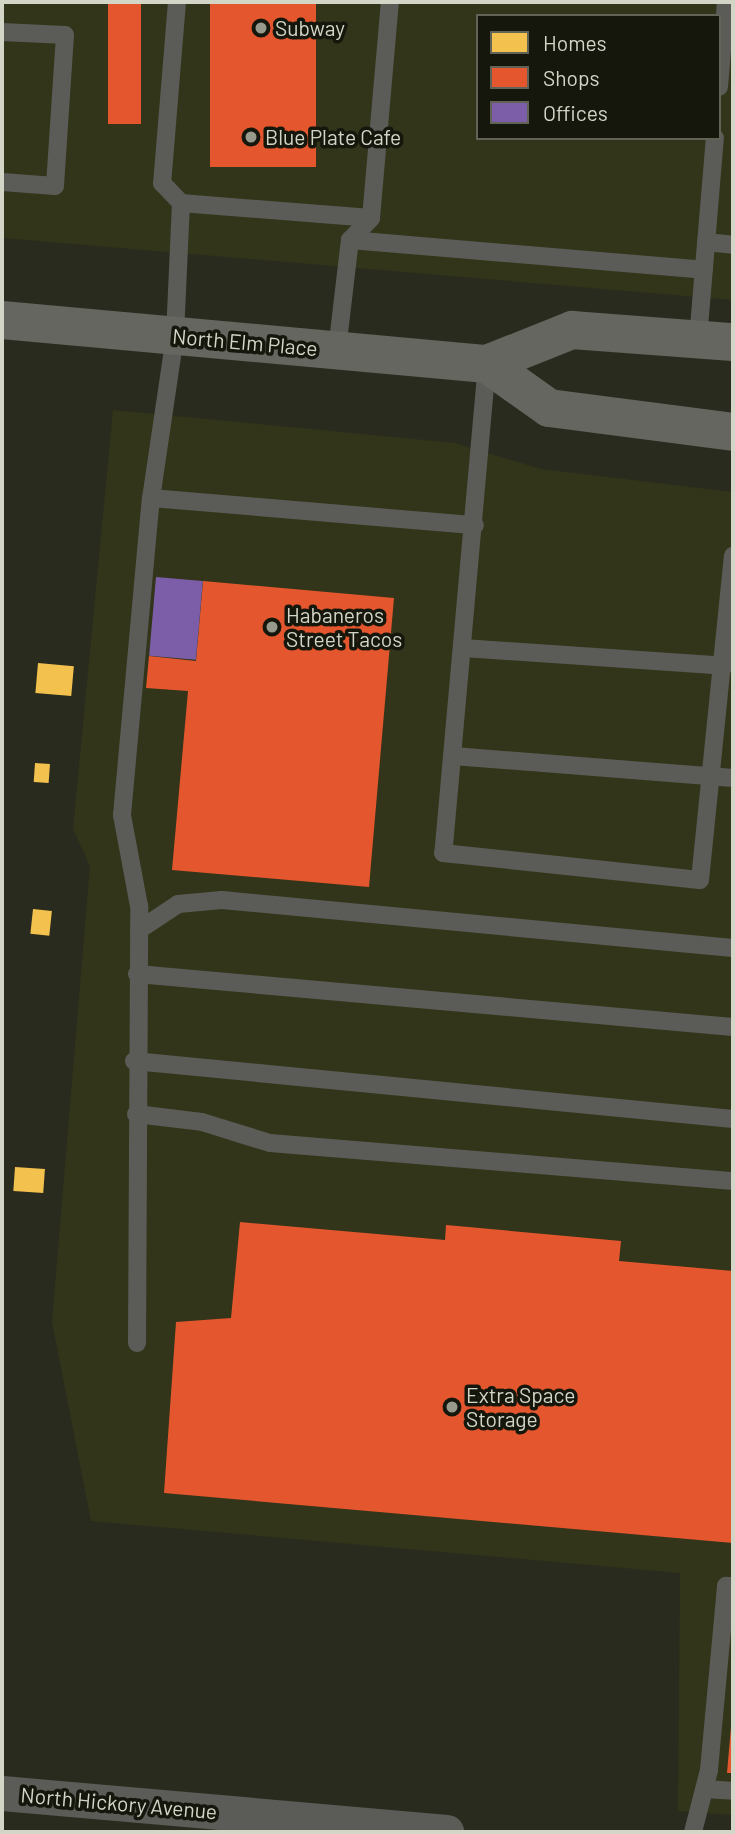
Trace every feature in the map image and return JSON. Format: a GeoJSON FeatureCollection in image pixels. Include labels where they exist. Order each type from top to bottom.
{"type":"FeatureCollection","features":[{"type":"Feature","properties":{"kind":"main road","name":"North Elm Place"},"geometry":{"type":"LineString","coordinates":[[2,320],[487,364],[572,330],[716,340]]}},
{"type":"Feature","properties":{"kind":"main road","name":"North Elm Place"},"geometry":{"type":"LineString","coordinates":[[487,364],[550,408],[733,432]]}},
{"type":"Feature","properties":{"kind":"street","name":"North Hickory Avenue"},"geometry":{"type":"LineString","coordinates":[[2,1793],[446,1832]]}},
{"type":"Feature","properties":{"kind":"lane"},"geometry":{"type":"LineString","coordinates":[[177,2],[162,183],[181,203],[371,218]]}},
{"type":"Feature","properties":{"kind":"lane"},"geometry":{"type":"LineString","coordinates":[[337,350],[350,240],[371,218],[390,2]]}},
{"type":"Feature","properties":{"kind":"lane"},"geometry":{"type":"LineString","coordinates":[[721,63],[726,2]]}},
{"type":"Feature","properties":{"kind":"lane"},"geometry":{"type":"LineString","coordinates":[[2,32],[65,34],[55,186],[2,182]]}},
{"type":"Feature","properties":{"kind":"lane"},"geometry":{"type":"LineString","coordinates":[[715,140],[704,271],[716,340]]}},
{"type":"Feature","properties":{"kind":"lane"},"geometry":{"type":"LineString","coordinates":[[137,1343],[134,1061],[139,930],[122,815],[151,498],[175,336],[181,203]]}},
{"type":"Feature","properties":{"kind":"lane"},"geometry":{"type":"LineString","coordinates":[[350,240],[704,271]]}},
{"type":"Feature","properties":{"kind":"lane"},"geometry":{"type":"LineString","coordinates":[[706,242],[733,245]]}},
{"type":"Feature","properties":{"kind":"lane"},"geometry":{"type":"LineString","coordinates":[[487,364],[475,525],[443,853],[700,880],[709,776],[724,666],[733,556]]}},
{"type":"Feature","properties":{"kind":"lane"},"geometry":{"type":"LineString","coordinates":[[151,498],[475,525]]}},
{"type":"Feature","properties":{"kind":"lane"},"geometry":{"type":"LineString","coordinates":[[463,648],[724,666]]}},
{"type":"Feature","properties":{"kind":"lane"},"geometry":{"type":"LineString","coordinates":[[453,756],[733,778]]}},
{"type":"Feature","properties":{"kind":"lane"},"geometry":{"type":"LineString","coordinates":[[139,930],[178,904],[222,900],[733,948]]}},
{"type":"Feature","properties":{"kind":"lane"},"geometry":{"type":"LineString","coordinates":[[137,974],[733,1027]]}},
{"type":"Feature","properties":{"kind":"lane"},"geometry":{"type":"LineString","coordinates":[[134,1061],[733,1119]]}},
{"type":"Feature","properties":{"kind":"lane"},"geometry":{"type":"LineString","coordinates":[[136,1114],[202,1122],[270,1143],[733,1181]]}},
{"type":"Feature","properties":{"kind":"lane"},"geometry":{"type":"LineString","coordinates":[[693,1832],[706,1789],[726,1586],[733,1586]]}},
{"type":"Feature","properties":{"kind":"lane"},"geometry":{"type":"LineString","coordinates":[[706,1789],[733,1791]]}},
{"type":"Feature","properties":{"kind":"shaded area"},"geometry":{"type":"Polygon","coordinates":[[[2,2],[733,2],[733,300],[2,238],[2,2]]]}},
{"type":"Feature","properties":{"kind":"shaded area"},"geometry":{"type":"Polygon","coordinates":[[[113,410],[455,443],[541,469],[733,492],[733,1815],[678,1811],[680,1573],[91,1521],[52,1322],[90,866],[73,829],[113,410]]]}},
{"type":"Feature","properties":{"kind":"building: Homes"},"geometry":{"type":"Polygon","coordinates":[[[38,663],[74,666],[71,696],[35,693],[38,663]]]}},
{"type":"Feature","properties":{"kind":"building: Homes"},"geometry":{"type":"Polygon","coordinates":[[[35,763],[50,764],[49,783],[34,782],[35,763]]]}},
{"type":"Feature","properties":{"kind":"building: Homes"},"geometry":{"type":"Polygon","coordinates":[[[33,909],[52,911],[49,936],[30,934],[33,909]]]}},
{"type":"Feature","properties":{"kind":"building: Homes"},"geometry":{"type":"Polygon","coordinates":[[[15,1167],[45,1169],[43,1193],[13,1191],[15,1167]]]}},
{"type":"Feature","properties":{"kind":"building: Shops"},"geometry":{"type":"Polygon","coordinates":[[[108,2],[141,2],[141,124],[108,124],[108,2]]]}},
{"type":"Feature","properties":{"kind":"building: Shops"},"geometry":{"type":"Polygon","coordinates":[[[210,2],[316,2],[316,167],[210,167],[210,2]]]}},
{"type":"Feature","properties":{"kind":"building: Shops"},"geometry":{"type":"Polygon","coordinates":[[[203,581],[394,598],[369,887],[172,870],[188,691],[146,688],[149,656],[196,661],[203,581]]]}},
{"type":"Feature","properties":{"kind":"building: Shops","name":"Extra Space Storage"},"geometry":{"type":"Polygon","coordinates":[[[240,1222],[445,1240],[446,1225],[621,1241],[619,1261],[733,1271],[733,1543],[164,1493],[176,1322],[231,1318],[240,1222]]]}},
{"type":"Feature","properties":{"kind":"building: Shops"},"geometry":{"type":"Polygon","coordinates":[[[731,1727],[733,1773],[727,1773],[731,1727]]]}},
{"type":"Feature","properties":{"kind":"building: Offices"},"geometry":{"type":"Polygon","coordinates":[[[156,577],[203,581],[196,660],[149,656],[156,577]]]}},
{"type":"Feature","properties":{"kind":"place","name":"Subway"},"geometry":{"type":"Point","coordinates":[261,28]}},
{"type":"Feature","properties":{"kind":"place","name":"Blue Plate Cafe"},"geometry":{"type":"Point","coordinates":[251,137]}},
{"type":"Feature","properties":{"kind":"place","name":"Habaneros Street Tacos"},"geometry":{"type":"Point","coordinates":[272,627]}},
{"type":"Feature","properties":{"kind":"place","name":"Extra Space Storage"},"geometry":{"type":"Point","coordinates":[452,1407]}}]}
